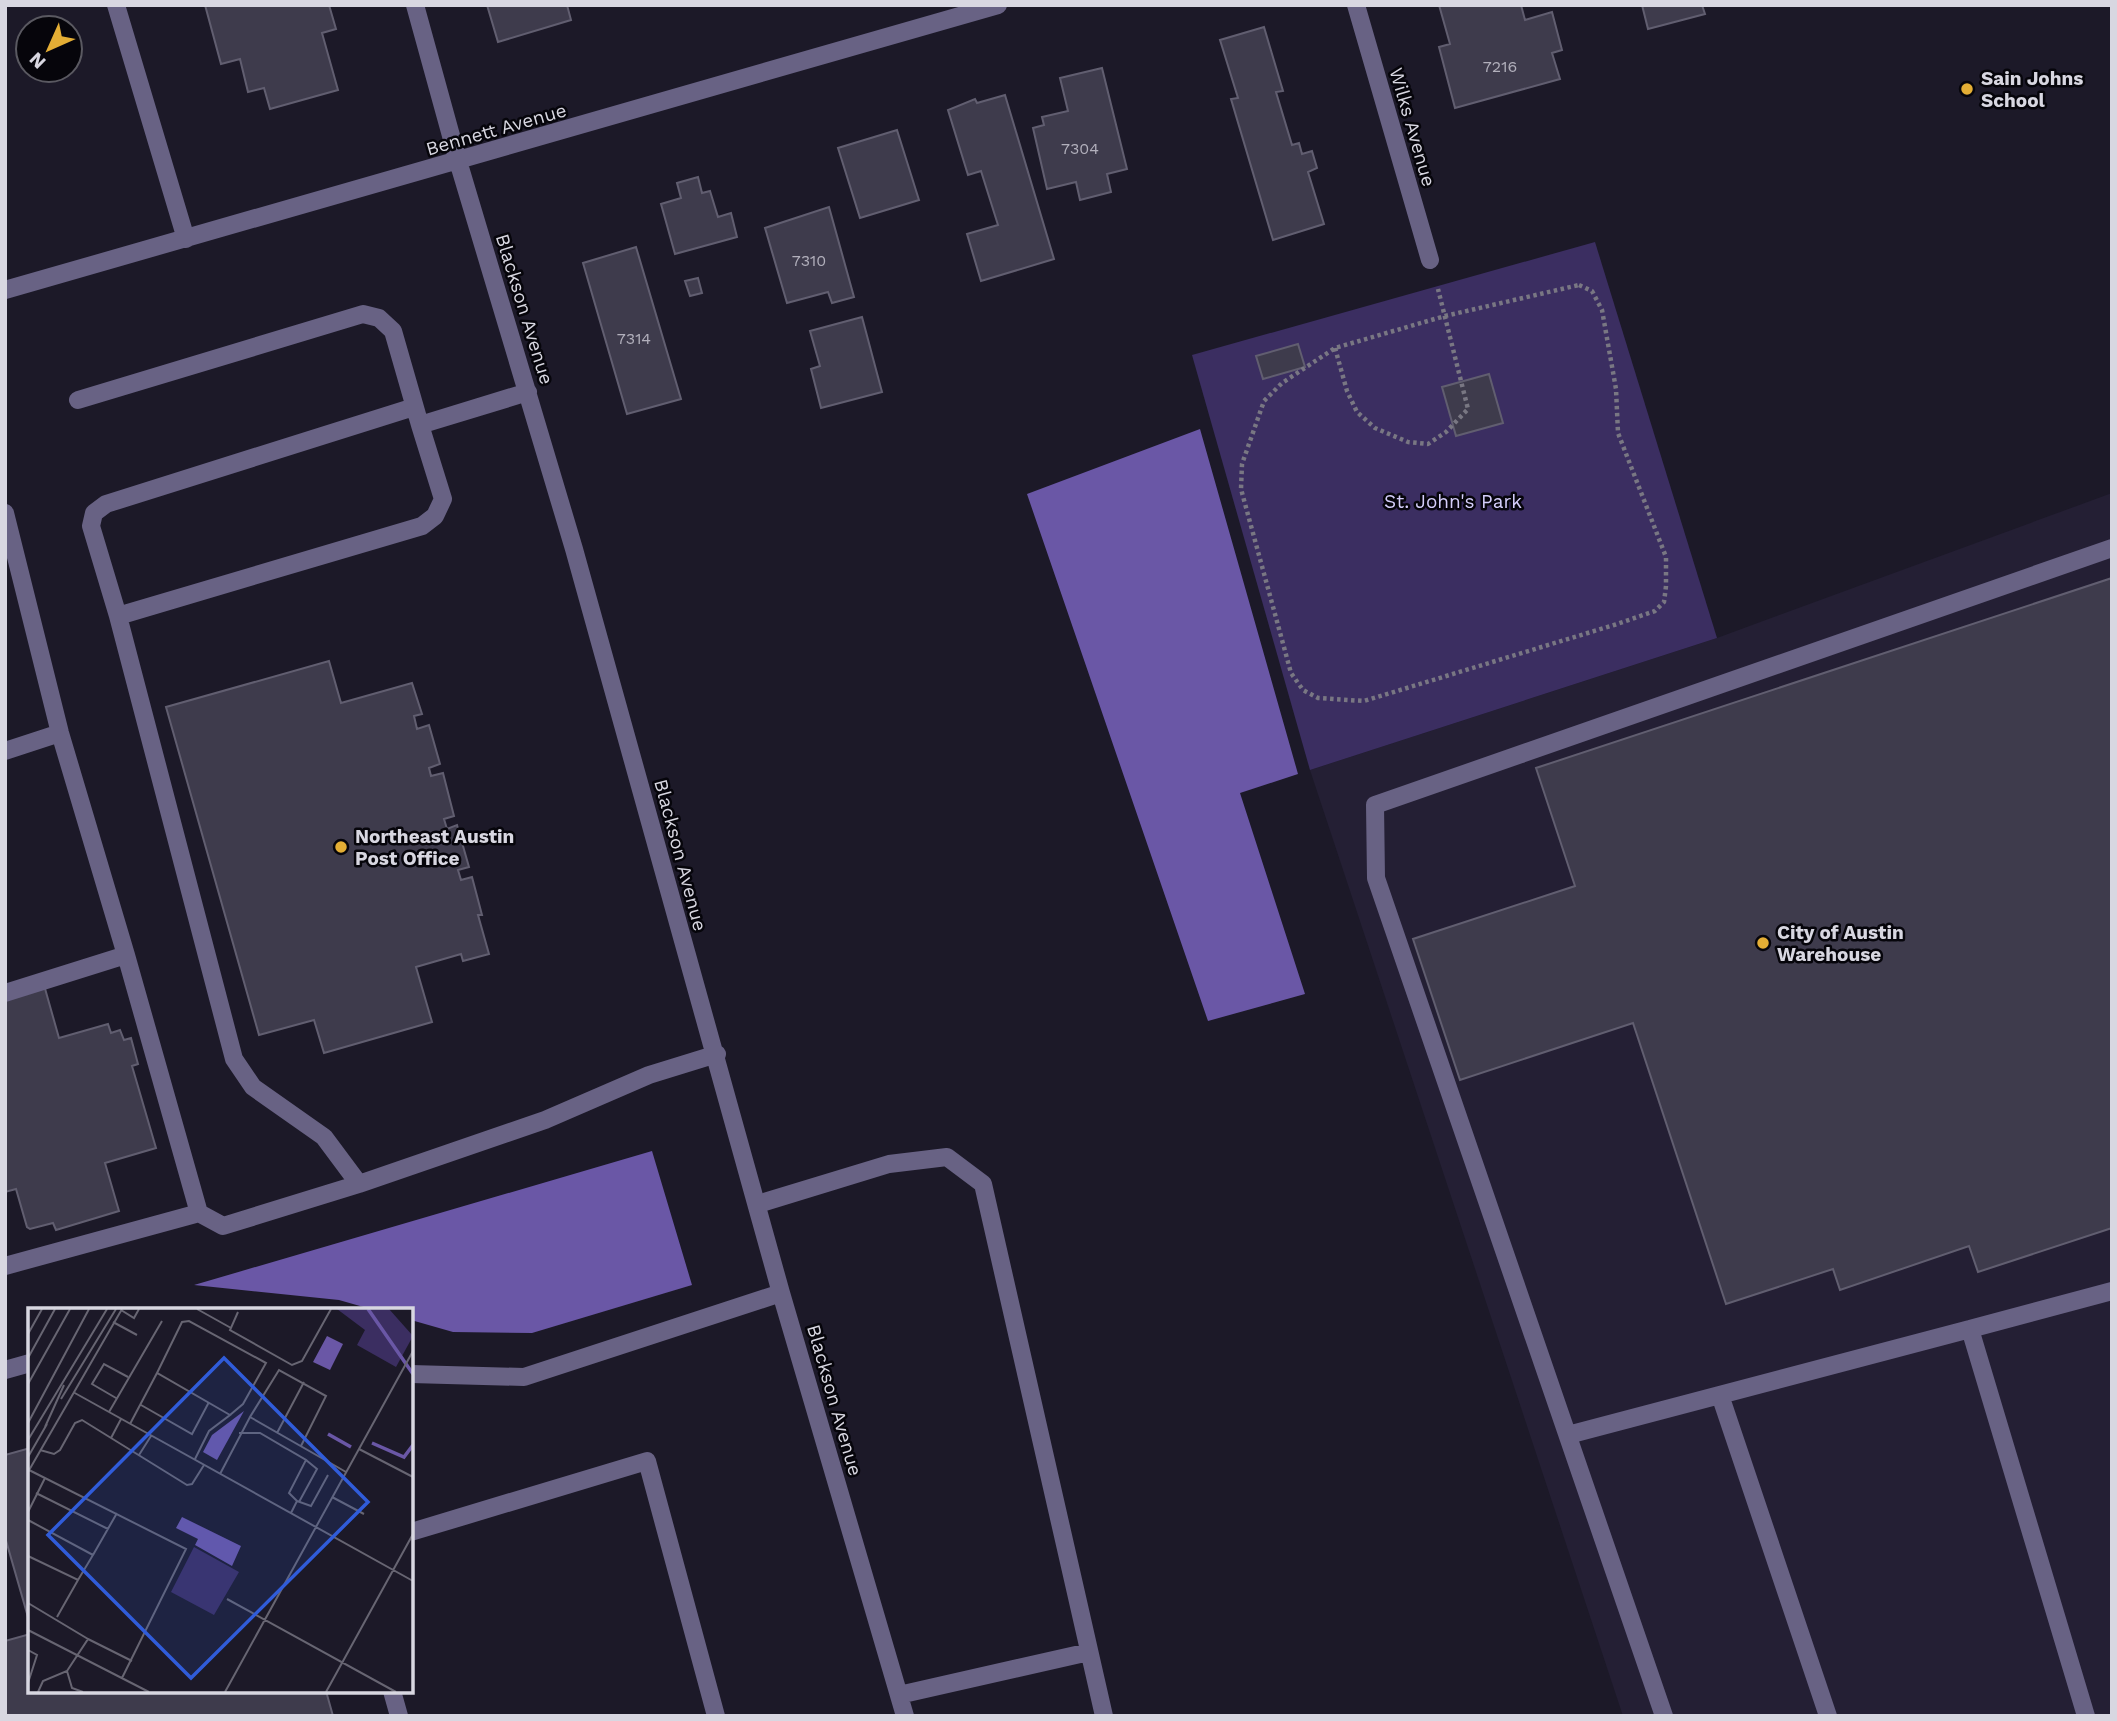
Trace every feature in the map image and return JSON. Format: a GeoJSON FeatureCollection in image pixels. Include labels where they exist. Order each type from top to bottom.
{"type":"FeatureCollection","features":[{"type":"Feature","properties":{"kind":"street"},"geometry":{"type":"LineString","coordinates":[[116,5],[186,239]]}},
{"type":"Feature","properties":{"kind":"street","name":"Blackson Avenue"},"geometry":{"type":"LineString","coordinates":[[415,5],[458,162],[574,548],[781,1293],[905,1716]]}},
{"type":"Feature","properties":{"kind":"street","name":"Bennett Avenue"},"geometry":{"type":"LineString","coordinates":[[5,290],[998,5]]}},
{"type":"Feature","properties":{"kind":"street","name":"Wilks Avenue"},"geometry":{"type":"LineString","coordinates":[[1356,5],[1430,260]]}},
{"type":"Feature","properties":{"kind":"street"},"geometry":{"type":"LineString","coordinates":[[78,400],[363,314],[379,318],[393,331],[443,499],[435,516],[422,526],[118,616]]}},
{"type":"Feature","properties":{"kind":"street"},"geometry":{"type":"LineString","coordinates":[[420,425],[528,393]]}},
{"type":"Feature","properties":{"kind":"street"},"geometry":{"type":"LineString","coordinates":[[359,1184],[324,1138],[253,1087],[234,1059],[118,616],[91,526],[94,513],[106,504],[414,407]]}},
{"type":"Feature","properties":{"kind":"street"},"geometry":{"type":"LineString","coordinates":[[5,513],[60,733],[199,1213]]}},
{"type":"Feature","properties":{"kind":"street"},"geometry":{"type":"LineString","coordinates":[[1664,1716],[1376,878],[1374,805],[2112,548]]}},
{"type":"Feature","properties":{"kind":"street"},"geometry":{"type":"LineString","coordinates":[[5,751],[60,733]]}},
{"type":"Feature","properties":{"kind":"street"},"geometry":{"type":"LineString","coordinates":[[5,993],[126,955]]}},
{"type":"Feature","properties":{"kind":"street"},"geometry":{"type":"LineString","coordinates":[[5,1266],[199,1213],[223,1226],[359,1184],[545,1120],[649,1075],[717,1055]]}},
{"type":"Feature","properties":{"kind":"street"},"geometry":{"type":"LineString","coordinates":[[758,1204],[889,1164],[947,1157],[983,1184],[1104,1716]]}},
{"type":"Feature","properties":{"kind":"street"},"geometry":{"type":"LineString","coordinates":[[1568,1436],[2112,1291]]}},
{"type":"Feature","properties":{"kind":"street"},"geometry":{"type":"LineString","coordinates":[[413,1374],[524,1377],[781,1293]]}},
{"type":"Feature","properties":{"kind":"street"},"geometry":{"type":"LineString","coordinates":[[1970,1329],[2085,1716]]}},
{"type":"Feature","properties":{"kind":"street"},"geometry":{"type":"LineString","coordinates":[[5,1370],[28,1364]]}},
{"type":"Feature","properties":{"kind":"street"},"geometry":{"type":"LineString","coordinates":[[1720,1395],[1828,1716]]}},
{"type":"Feature","properties":{"kind":"street"},"geometry":{"type":"LineString","coordinates":[[413,1531],[647,1461],[716,1716]]}},
{"type":"Feature","properties":{"kind":"street"},"geometry":{"type":"LineString","coordinates":[[899,1695],[1089,1652]]}},
{"type":"Feature","properties":{"kind":"street"},"geometry":{"type":"LineString","coordinates":[[393,1693],[399,1716]]}},
{"type":"Feature","properties":{"kind":"path"},"geometry":{"type":"LineString","coordinates":[[1335,348],[1347,391],[1357,412],[1375,428],[1408,442],[1428,444],[1446,432],[1468,409],[1435,279]]}},
{"type":"Feature","properties":{"kind":"path"},"geometry":{"type":"LineString","coordinates":[[1579,285],[1592,291],[1602,310],[1607,336],[1616,389],[1618,433],[1666,557],[1664,602],[1655,611],[1364,701],[1318,698],[1303,690],[1291,673],[1244,502],[1241,489],[1242,464],[1264,401],[1282,383],[1335,348],[1445,316],[1579,285]]}},
{"type":"Feature","properties":{"kind":"shaded area"},"geometry":{"type":"Polygon","coordinates":[[[1200,429],[1298,774],[1240,793],[1305,994],[1208,1021],[1027,494],[1200,429]]]}},
{"type":"Feature","properties":{"kind":"shaded area"},"geometry":{"type":"Polygon","coordinates":[[[2112,493],[2112,1716],[1623,1716],[1310,770],[1717,638],[2112,493]]]}},
{"type":"Feature","properties":{"kind":"shaded area"},"geometry":{"type":"Polygon","coordinates":[[[652,1151],[692,1285],[532,1333],[453,1332],[413,1321],[413,1308],[367,1308],[339,1300],[194,1285],[652,1151]]]}},
{"type":"Feature","properties":{"kind":"green space","name":"St. John's Park"},"geometry":{"type":"Polygon","coordinates":[[[1595,242],[1717,638],[1310,770],[1192,355],[1595,242]]]}},
{"type":"Feature","properties":{"kind":"building"},"geometry":{"type":"Polygon","coordinates":[[[205,5],[329,5],[336,29],[322,33],[338,90],[270,109],[264,88],[248,92],[240,59],[221,64],[205,5]]]}},
{"type":"Feature","properties":{"kind":"building"},"geometry":{"type":"Polygon","coordinates":[[[487,5],[567,5],[571,20],[498,42],[487,5]]]}},
{"type":"Feature","properties":{"kind":"building"},"geometry":{"type":"Polygon","coordinates":[[[1439,5],[1521,5],[1525,20],[1552,12],[1562,50],[1552,53],[1560,79],[1455,108],[1439,47],[1450,44],[1439,5]]]}},
{"type":"Feature","properties":{"kind":"building"},"geometry":{"type":"Polygon","coordinates":[[[1642,5],[1702,5],[1705,14],[1648,29],[1642,5]]]}},
{"type":"Feature","properties":{"kind":"building"},"geometry":{"type":"Polygon","coordinates":[[[1264,27],[1283,91],[1276,92],[1292,145],[1299,143],[1302,154],[1312,151],[1317,168],[1308,172],[1324,224],[1273,240],[1231,99],[1238,98],[1220,40],[1264,27]]]}},
{"type":"Feature","properties":{"kind":"building"},"geometry":{"type":"Polygon","coordinates":[[[1102,68],[1127,169],[1107,174],[1111,192],[1080,200],[1076,182],[1047,189],[1033,128],[1044,125],[1042,117],[1068,111],[1060,78],[1102,68]]]}},
{"type":"Feature","properties":{"kind":"building"},"geometry":{"type":"Polygon","coordinates":[[[1005,95],[1054,259],[981,281],[967,234],[998,225],[981,171],[968,175],[948,110],[975,99],[977,103],[1005,95]]]}},
{"type":"Feature","properties":{"kind":"building"},"geometry":{"type":"Polygon","coordinates":[[[897,130],[919,200],[860,218],[838,148],[897,130]]]}},
{"type":"Feature","properties":{"kind":"building"},"geometry":{"type":"Polygon","coordinates":[[[698,177],[702,193],[710,191],[718,217],[731,213],[737,237],[675,254],[661,204],[681,198],[677,183],[698,177]]]}},
{"type":"Feature","properties":{"kind":"building"},"geometry":{"type":"Polygon","coordinates":[[[829,207],[854,297],[832,303],[828,292],[787,303],[765,228],[829,207]]]}},
{"type":"Feature","properties":{"kind":"building"},"geometry":{"type":"Polygon","coordinates":[[[636,247],[681,399],[627,414],[583,263],[636,247]]]}},
{"type":"Feature","properties":{"kind":"building"},"geometry":{"type":"Polygon","coordinates":[[[698,278],[702,293],[690,296],[685,281],[698,278]]]}},
{"type":"Feature","properties":{"kind":"building"},"geometry":{"type":"Polygon","coordinates":[[[862,317],[882,392],[821,408],[811,369],[820,366],[810,331],[862,317]]]}},
{"type":"Feature","properties":{"kind":"building"},"geometry":{"type":"Polygon","coordinates":[[[1298,344],[1305,367],[1263,379],[1256,356],[1298,344]]]}},
{"type":"Feature","properties":{"kind":"building"},"geometry":{"type":"Polygon","coordinates":[[[1489,374],[1503,423],[1456,436],[1442,387],[1489,374]]]}},
{"type":"Feature","properties":{"kind":"building","name":"City of Austin Warehouse"},"geometry":{"type":"Polygon","coordinates":[[[2112,578],[2112,1228],[1978,1272],[1969,1246],[1840,1290],[1833,1269],[1726,1304],[1633,1023],[1460,1080],[1413,939],[1575,886],[1536,768],[2112,578]]]}},
{"type":"Feature","properties":{"kind":"building"},"geometry":{"type":"Polygon","coordinates":[[[329,661],[341,703],[412,683],[422,714],[414,716],[417,729],[429,725],[440,764],[429,768],[431,776],[443,773],[454,816],[444,819],[447,829],[457,825],[469,867],[458,870],[461,880],[472,877],[482,915],[478,915],[489,954],[463,961],[461,954],[416,967],[432,1022],[324,1053],[314,1020],[259,1035],[166,707],[329,661]]]}},
{"type":"Feature","properties":{"kind":"building"},"geometry":{"type":"Polygon","coordinates":[[[44,985],[59,1038],[108,1024],[111,1033],[120,1030],[124,1040],[131,1038],[138,1064],[132,1066],[156,1148],[105,1163],[119,1211],[56,1230],[53,1223],[30,1229],[27,1227],[16,1189],[5,1192],[5,997],[44,985]]]}},
{"type":"Feature","properties":{"kind":"building"},"geometry":{"type":"Polygon","coordinates":[[[28,1449],[28,1617],[5,1537],[5,1455],[28,1449]]]}},
{"type":"Feature","properties":{"kind":"building"},"geometry":{"type":"Polygon","coordinates":[[[28,1635],[28,1693],[327,1693],[333,1716],[5,1716],[5,1641],[28,1635]]]}},
{"type":"Feature","properties":{"kind":"place","name":"Sain Johns School"},"geometry":{"type":"Point","coordinates":[1967,89]}},
{"type":"Feature","properties":{"kind":"place","name":"Northeast Austin Post Office"},"geometry":{"type":"Point","coordinates":[341,847]}},
{"type":"Feature","properties":{"kind":"place","name":"City of Austin Warehouse"},"geometry":{"type":"Point","coordinates":[1763,943]}}]}
